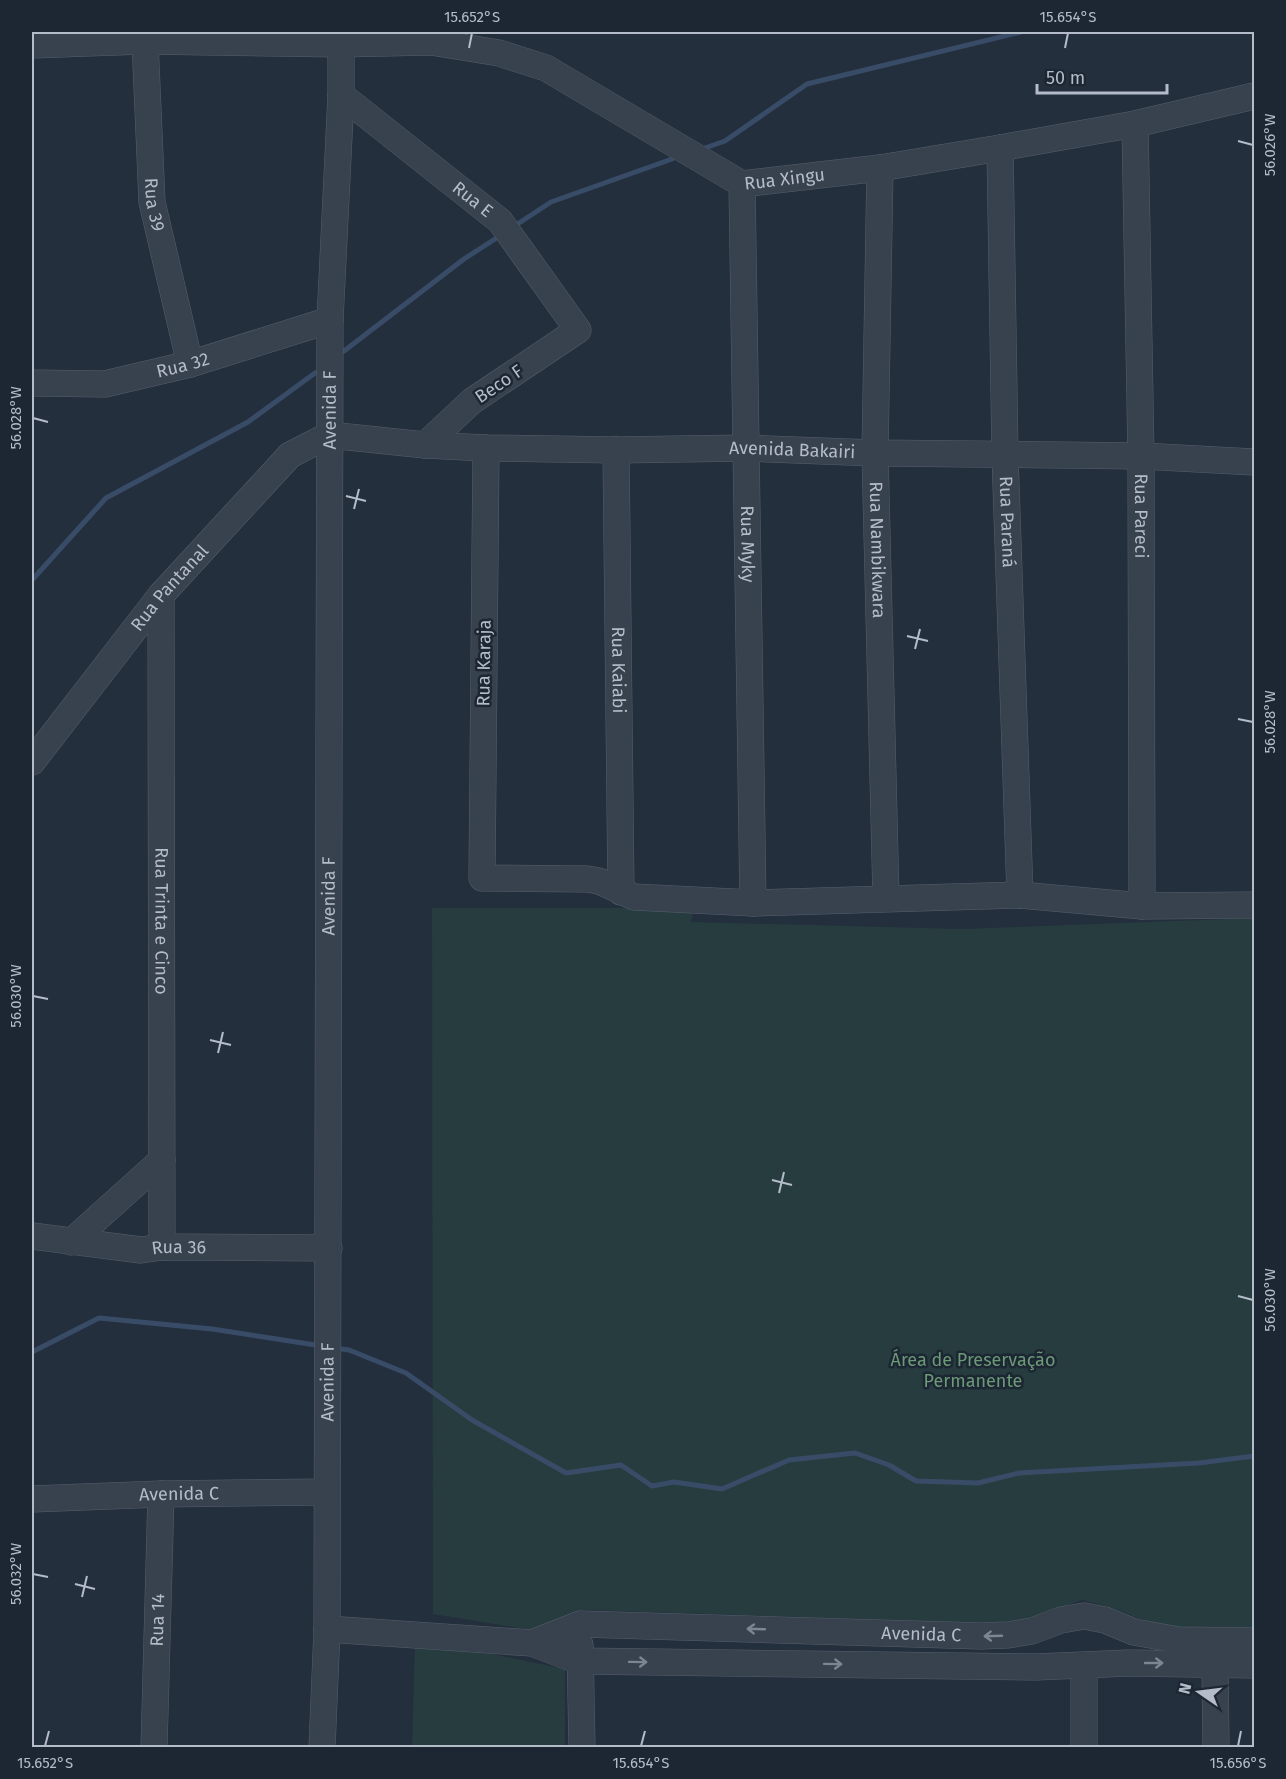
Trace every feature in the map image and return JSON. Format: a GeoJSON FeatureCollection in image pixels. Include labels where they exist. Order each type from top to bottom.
{"type":"FeatureCollection","features":[{"type":"Feature","properties":{"kind":"street","name":"Rua Xingu"},"geometry":{"type":"LineString","coordinates":[[32,45],[145,41],[341,44],[431,42],[500,53],[546,68],[742,184],[880,168],[1000,148],[1135,124],[1254,96]]}},
{"type":"Feature","properties":{"kind":"street","name":"Rua 39"},"geometry":{"type":"LineString","coordinates":[[145,41],[152,202],[190,364]]}},
{"type":"Feature","properties":{"kind":"street","name":"Avenida F"},"geometry":{"type":"LineString","coordinates":[[322,1748],[327,1629],[330,320],[341,95],[341,44]]}},
{"type":"Feature","properties":{"kind":"street","name":"Rua E"},"geometry":{"type":"LineString","coordinates":[[341,95],[500,221],[578,330]]}},
{"type":"Feature","properties":{"kind":"street","name":"Rua Pareci"},"geometry":{"type":"LineString","coordinates":[[1135,124],[1141,456],[1142,906]]}},
{"type":"Feature","properties":{"kind":"street","name":"Rua Paraná"},"geometry":{"type":"LineString","coordinates":[[1000,148],[1005,455],[1020,895]]}},
{"type":"Feature","properties":{"kind":"street","name":"Rua Nambikwara"},"geometry":{"type":"LineString","coordinates":[[880,168],[875,453],[886,898]]}},
{"type":"Feature","properties":{"kind":"street","name":"Rua Myky"},"geometry":{"type":"LineString","coordinates":[[742,184],[753,903]]}},
{"type":"Feature","properties":{"kind":"street","name":"Rua 32"},"geometry":{"type":"LineString","coordinates":[[32,383],[105,384],[190,364],[330,320]]}},
{"type":"Feature","properties":{"kind":"street","name":"Beco F"},"geometry":{"type":"LineString","coordinates":[[425,445],[472,401],[578,330]]}},
{"type":"Feature","properties":{"kind":"street","name":"Avenida Bakairi"},"geometry":{"type":"LineString","coordinates":[[329,435],[425,445],[486,448],[616,450],[745,448],[875,453],[1141,456],[1254,462]]}},
{"type":"Feature","properties":{"kind":"street","name":"Rua Pantanal"},"geometry":{"type":"LineString","coordinates":[[32,762],[161,595],[290,455],[329,435]]}},
{"type":"Feature","properties":{"kind":"street","name":"Rua Karaja"},"geometry":{"type":"LineString","coordinates":[[486,448],[482,878],[587,879],[612,886],[621,892]]}},
{"type":"Feature","properties":{"kind":"street","name":"Rua Kaiabi"},"geometry":{"type":"LineString","coordinates":[[616,450],[621,892]]}},
{"type":"Feature","properties":{"kind":"street","name":"Rua Trinta e Cinco"},"geometry":{"type":"LineString","coordinates":[[161,595],[162,1247]]}},
{"type":"Feature","properties":{"kind":"street"},"geometry":{"type":"LineString","coordinates":[[621,892],[634,897],[654,899],[753,903],[1020,895],[1142,906],[1254,905]]}},
{"type":"Feature","properties":{"kind":"street"},"geometry":{"type":"LineString","coordinates":[[71,1242],[162,1160]]}},
{"type":"Feature","properties":{"kind":"street","name":"Rua 36"},"geometry":{"type":"LineString","coordinates":[[32,1236],[141,1250],[162,1247],[328,1248]]}},
{"type":"Feature","properties":{"kind":"street","name":"Avenida C"},"geometry":{"type":"LineString","coordinates":[[32,1499],[161,1494],[326,1492]]}},
{"type":"Feature","properties":{"kind":"street","name":"Rua 14"},"geometry":{"type":"LineString","coordinates":[[154,1748],[161,1494]]}},
{"type":"Feature","properties":{"kind":"street","name":"Avenida C"},"geometry":{"type":"LineString","coordinates":[[580,1624],[981,1636],[1024,1633],[1073,1617],[1084,1616],[1096,1617],[1134,1632],[1178,1640],[1254,1641]]}},
{"type":"Feature","properties":{"kind":"street"},"geometry":{"type":"LineString","coordinates":[[1050,1624],[1048,1634],[1050,1653],[1054,1660],[1085,1666],[1119,1658],[1124,1642],[1121,1634],[1111,1622]]}},
{"type":"Feature","properties":{"kind":"street"},"geometry":{"type":"LineString","coordinates":[[532,1643],[580,1624],[582,1748]]}},
{"type":"Feature","properties":{"kind":"street"},"geometry":{"type":"LineString","coordinates":[[327,1629],[532,1643],[579,1661]]}},
{"type":"Feature","properties":{"kind":"street","name":"Avenida C"},"geometry":{"type":"LineString","coordinates":[[579,1661],[1085,1666],[1129,1663],[1254,1665]]}},
{"type":"Feature","properties":{"kind":"street"},"geometry":{"type":"LineString","coordinates":[[1215,1664],[1216,1748]]}},
{"type":"Feature","properties":{"kind":"street"},"geometry":{"type":"LineString","coordinates":[[1084,1748],[1085,1666]]}},
{"type":"Feature","properties":{"kind":"green space","name":"Área de Preservação Permanente"},"geometry":{"type":"Polygon","coordinates":[[[432,908],[694,908],[691,922],[962,929],[1254,918],[1254,1629],[1163,1628],[1113,1608],[1082,1600],[1016,1624],[582,1610],[531,1630],[433,1614],[432,908]]]}},
{"type":"Feature","properties":{"kind":"green space"},"geometry":{"type":"Polygon","coordinates":[[[415,1641],[433,1642],[565,1669],[565,1747],[412,1748],[415,1641]]]}},
{"type":"Feature","properties":{"kind":"waterway"},"geometry":{"type":"LineString","coordinates":[[705,148],[725,141],[807,84],[1021,32]]}},
{"type":"Feature","properties":{"kind":"waterway"},"geometry":{"type":"LineString","coordinates":[[519,223],[551,202],[672,159]]}},
{"type":"Feature","properties":{"kind":"waterway"},"geometry":{"type":"LineString","coordinates":[[344,351],[464,259],[495,239]]}},
{"type":"Feature","properties":{"kind":"waterway"},"geometry":{"type":"LineString","coordinates":[[32,580],[106,498],[248,422],[315,373]]}},
{"type":"Feature","properties":{"kind":"waterway"},"geometry":{"type":"LineString","coordinates":[[32,1352],[99,1318],[212,1329],[322,1346]]}},
{"type":"Feature","properties":{"kind":"waterway"},"geometry":{"type":"LineString","coordinates":[[334,1348],[349,1350],[406,1373],[472,1420],[566,1473],[621,1465],[652,1486],[674,1482],[722,1489],[789,1460],[855,1453],[889,1465],[916,1481],[978,1483],[1019,1473],[1199,1463],[1254,1456]]}}]}
